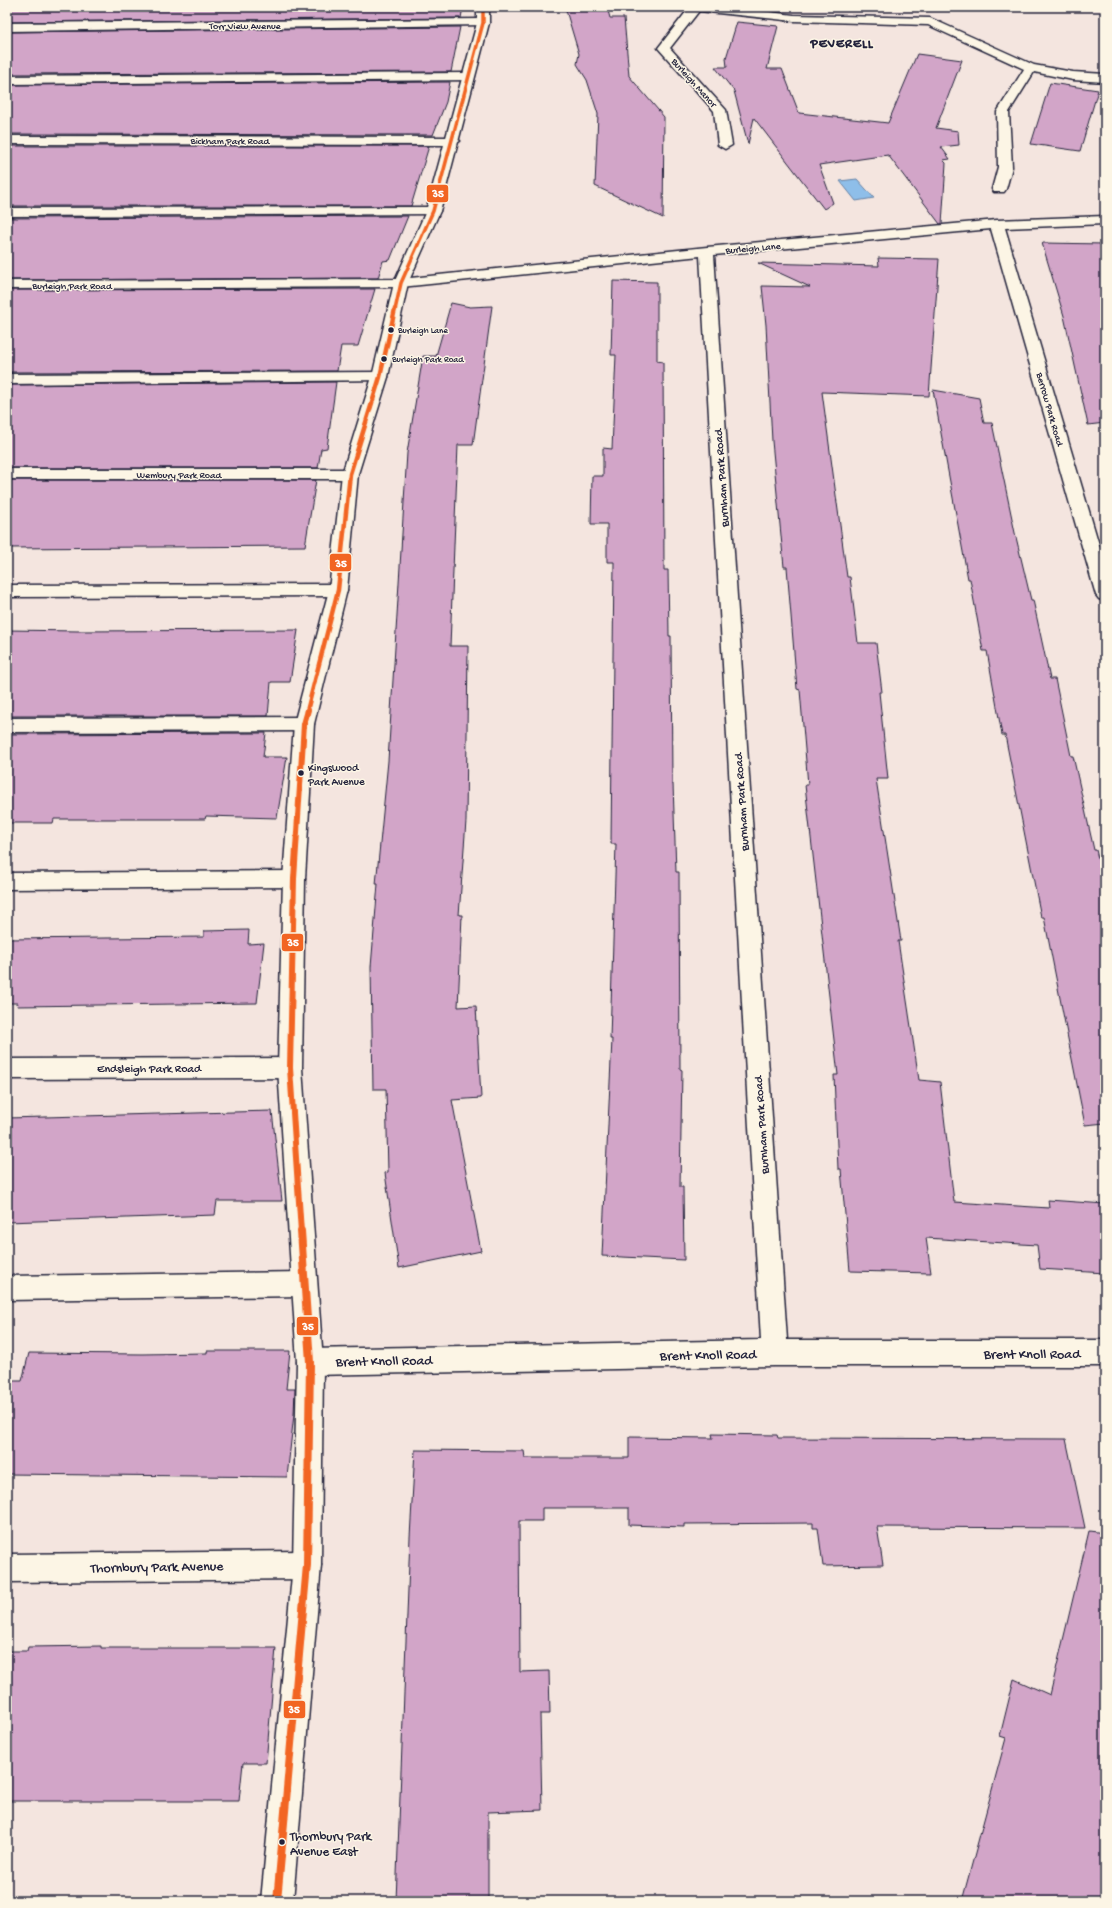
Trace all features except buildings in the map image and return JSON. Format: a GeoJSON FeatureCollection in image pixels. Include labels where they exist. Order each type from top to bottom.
{"type":"FeatureCollection","features":[{"type":"Feature","properties":{"kind":"street"},"geometry":{"type":"LineString","coordinates":[[278,1901],[307,1565],[310,1362],[290,1068],[294,879],[304,724],[338,590],[350,474],[380,377],[401,283],[433,211],[453,141],[468,77],[483,23],[484,7]]}},
{"type":"Feature","properties":{"kind":"street","name":"Burleigh Manor"},"geometry":{"type":"LineString","coordinates":[[725,145],[720,110],[664,48],[696,7],[794,18],[930,22],[1031,68],[1073,76],[1105,78]]}},
{"type":"Feature","properties":{"kind":"street"},"geometry":{"type":"LineString","coordinates":[[923,12],[930,22]]}},
{"type":"Feature","properties":{"kind":"street","name":"Torr View Avenue"},"geometry":{"type":"LineString","coordinates":[[7,27],[483,23]]}},
{"type":"Feature","properties":{"kind":"street"},"geometry":{"type":"LineString","coordinates":[[999,189],[1005,167],[1003,112],[1031,68]]}},
{"type":"Feature","properties":{"kind":"street"},"geometry":{"type":"LineString","coordinates":[[7,80],[468,77]]}},
{"type":"Feature","properties":{"kind":"street","name":"Bickham Park Road"},"geometry":{"type":"LineString","coordinates":[[7,140],[453,141]]}},
{"type":"Feature","properties":{"kind":"street"},"geometry":{"type":"LineString","coordinates":[[7,212],[433,211]]}},
{"type":"Feature","properties":{"kind":"street","name":"Burleigh Lane"},"geometry":{"type":"LineString","coordinates":[[401,283],[707,251],[997,224],[1105,220]]}},
{"type":"Feature","properties":{"kind":"street","name":"Berrow Park Road"},"geometry":{"type":"LineString","coordinates":[[997,224],[1105,595]]}},
{"type":"Feature","properties":{"kind":"street","name":"Burnham Park Road"},"geometry":{"type":"LineString","coordinates":[[707,251],[775,1353]]}},
{"type":"Feature","properties":{"kind":"street","name":"Burleigh Park Road"},"geometry":{"type":"LineString","coordinates":[[7,285],[401,283]]}},
{"type":"Feature","properties":{"kind":"street"},"geometry":{"type":"LineString","coordinates":[[7,379],[380,377]]}},
{"type":"Feature","properties":{"kind":"street","name":"Wembury Park Road"},"geometry":{"type":"LineString","coordinates":[[7,474],[350,474]]}},
{"type":"Feature","properties":{"kind":"street"},"geometry":{"type":"LineString","coordinates":[[7,591],[338,590]]}},
{"type":"Feature","properties":{"kind":"street"},"geometry":{"type":"LineString","coordinates":[[7,725],[304,724]]}},
{"type":"Feature","properties":{"kind":"street"},"geometry":{"type":"LineString","coordinates":[[7,881],[294,879]]}},
{"type":"Feature","properties":{"kind":"street","name":"Endsleigh Park Road"},"geometry":{"type":"LineString","coordinates":[[7,1068],[290,1068]]}},
{"type":"Feature","properties":{"kind":"street"},"geometry":{"type":"LineString","coordinates":[[7,1288],[304,1284]]}},
{"type":"Feature","properties":{"kind":"street","name":"Brent Knoll Road"},"geometry":{"type":"LineString","coordinates":[[310,1362],[775,1353],[1105,1353]]}},
{"type":"Feature","properties":{"kind":"street","name":"Thornbury Park Avenue"},"geometry":{"type":"LineString","coordinates":[[7,1568],[307,1565]]}},
{"type":"Feature","properties":{"kind":"water"},"geometry":{"type":"Polygon","coordinates":[[[857,179],[874,198],[856,201],[840,181],[857,179]]]}},
{"type":"Feature","properties":{"kind":"transit line","name":"35"},"geometry":{"type":"LineString","coordinates":[[277,1901],[307,1565],[310,1362],[290,1068],[294,879],[304,724],[338,590],[350,474],[380,377],[401,283],[433,211],[483,23],[483,7]]}},
{"type":"Feature","properties":{"kind":"place","name":"Burleigh Lane"},"geometry":{"type":"Point","coordinates":[391,330]}},
{"type":"Feature","properties":{"kind":"place","name":"Burleigh Park Road"},"geometry":{"type":"Point","coordinates":[384,359]}},
{"type":"Feature","properties":{"kind":"place","name":"Kingswood Park Avenue"},"geometry":{"type":"Point","coordinates":[301,773]}},
{"type":"Feature","properties":{"kind":"place","name":"Thornbury Park Avenue East"},"geometry":{"type":"Point","coordinates":[282,1842]}},
{"type":"Feature","properties":{"kind":"district","name":"PEVERELL"},"geometry":{"type":"Point","coordinates":[842,42]}}]}
